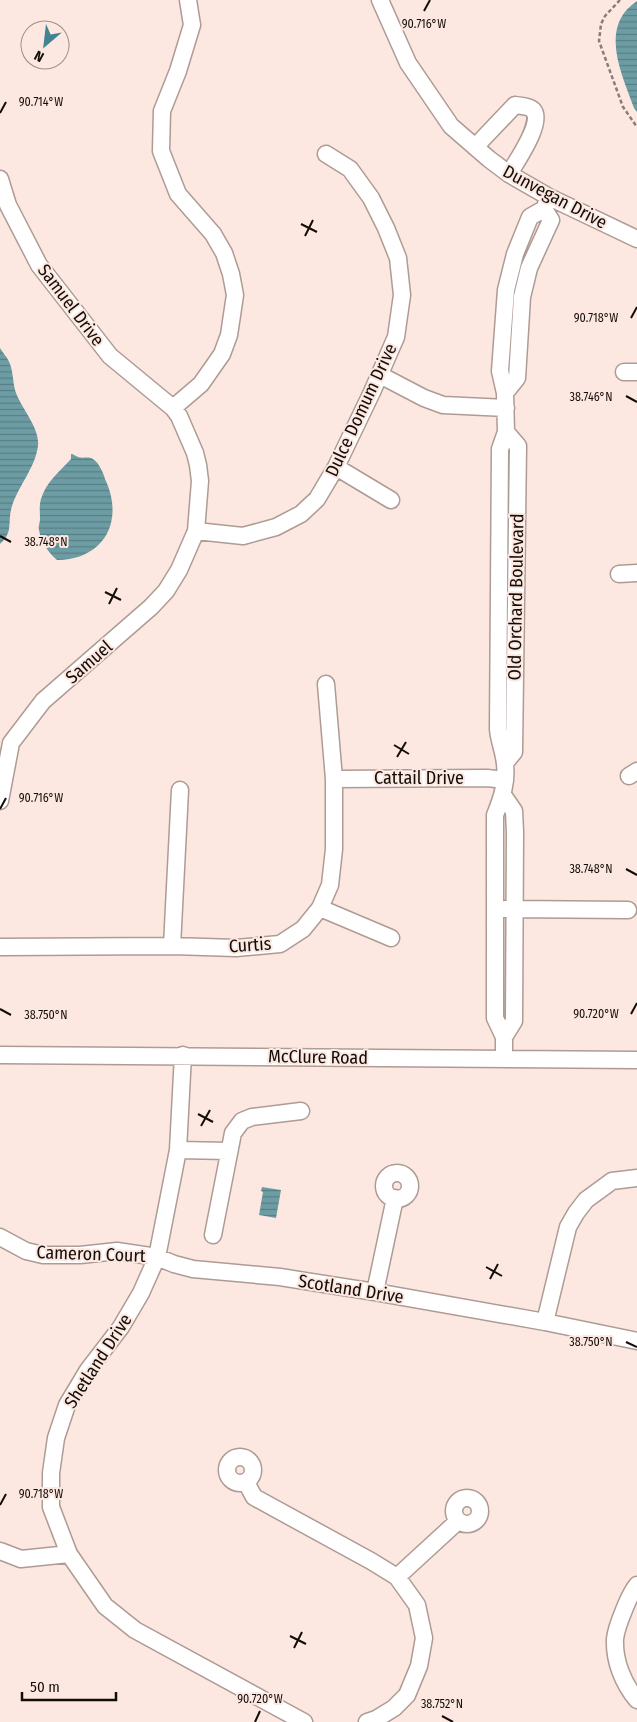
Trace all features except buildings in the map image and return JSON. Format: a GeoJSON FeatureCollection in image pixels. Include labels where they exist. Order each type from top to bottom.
{"type":"FeatureCollection","features":[{"type":"Feature","properties":{"kind":"street"},"geometry":{"type":"LineString","coordinates":[[173,408],[200,384],[222,354],[229,335],[235,294],[224,253],[213,234],[178,194],[161,151],[162,111],[178,71],[192,26],[188,0]]}},
{"type":"Feature","properties":{"kind":"street","name":"Dunvegan Drive"},"geometry":{"type":"LineString","coordinates":[[380,0],[408,63],[451,126],[546,203],[637,239]]}},
{"type":"Feature","properties":{"kind":"street"},"geometry":{"type":"LineString","coordinates":[[475,146],[515,105],[528,107],[534,111],[537,117],[535,129],[509,174]]}},
{"type":"Feature","properties":{"kind":"street","name":"Dulce Domum Drive"},"geometry":{"type":"LineString","coordinates":[[196,531],[243,536],[276,527],[301,514],[317,499],[336,467],[396,337],[402,295],[398,258],[371,198],[350,169],[326,154]]}},
{"type":"Feature","properties":{"kind":"street","name":"Samuel Drive"},"geometry":{"type":"LineString","coordinates":[[0,179],[8,205],[39,264],[110,356],[173,408],[179,416],[195,453],[198,465],[200,481],[196,531]]}},
{"type":"Feature","properties":{"kind":"street","name":"Old Orchard Boulevard"},"geometry":{"type":"LineString","coordinates":[[504,1059],[504,1038],[495,1018],[495,815],[504,787],[505,763],[498,729],[500,449],[506,432],[506,400],[500,371],[506,290],[515,254],[530,217],[546,203]]}},
{"type":"Feature","properties":{"kind":"street"},"geometry":{"type":"LineString","coordinates":[[380,375],[424,398],[443,405],[506,400]]}},
{"type":"Feature","properties":{"kind":"street"},"geometry":{"type":"LineString","coordinates":[[336,467],[391,500]]}},
{"type":"Feature","properties":{"kind":"street","name":"Samuel"},"geometry":{"type":"LineString","coordinates":[[0,801],[11,743],[44,700],[144,613],[166,591],[179,570],[196,531]]}},
{"type":"Feature","properties":{"kind":"street"},"geometry":{"type":"LineString","coordinates":[[619,574],[637,573]]}},
{"type":"Feature","properties":{"kind":"street","name":"Curtis"},"geometry":{"type":"LineString","coordinates":[[0,947],[172,946],[236,948],[280,944],[303,929],[320,908],[330,885],[334,848],[334,779],[326,684]]}},
{"type":"Feature","properties":{"kind":"street","name":"Cattail Drive"},"geometry":{"type":"LineString","coordinates":[[334,779],[487,778],[504,787]]}},
{"type":"Feature","properties":{"kind":"street","name":"Old Orchard Boulevard"},"geometry":{"type":"LineString","coordinates":[[504,787],[514,811],[515,909],[514,1021],[504,1038]]}},
{"type":"Feature","properties":{"kind":"street"},"geometry":{"type":"LineString","coordinates":[[172,946],[180,790]]}},
{"type":"Feature","properties":{"kind":"street"},"geometry":{"type":"LineString","coordinates":[[320,908],[391,938]]}},
{"type":"Feature","properties":{"kind":"street"},"geometry":{"type":"LineString","coordinates":[[496,909],[628,910]]}},
{"type":"Feature","properties":{"kind":"street","name":"McClure Road"},"geometry":{"type":"LineString","coordinates":[[0,1055],[637,1060]]}},
{"type":"Feature","properties":{"kind":"street","name":"Shetland Drive"},"geometry":{"type":"LineString","coordinates":[[183,1055],[178,1150],[157,1257],[141,1293],[121,1327],[88,1370],[67,1405],[56,1438],[51,1473],[51,1507],[69,1554],[105,1606],[135,1630],[304,1722]]}},
{"type":"Feature","properties":{"kind":"street"},"geometry":{"type":"LineString","coordinates":[[214,1235],[229,1151],[234,1133],[242,1121],[252,1117],[301,1111]]}},
{"type":"Feature","properties":{"kind":"street"},"geometry":{"type":"LineString","coordinates":[[178,1150],[229,1151]]}},
{"type":"Feature","properties":{"kind":"street"},"geometry":{"type":"LineString","coordinates":[[545,1322],[568,1227],[576,1213],[586,1200],[612,1181],[637,1178]]}},
{"type":"Feature","properties":{"kind":"street"},"geometry":{"type":"LineString","coordinates":[[375,1292],[395,1198]]}},
{"type":"Feature","properties":{"kind":"street","name":"Cameron Court"},"geometry":{"type":"LineString","coordinates":[[0,1237],[26,1251],[43,1255],[80,1255],[117,1251],[157,1257]]}},
{"type":"Feature","properties":{"kind":"street","name":"Scotland Drive"},"geometry":{"type":"LineString","coordinates":[[157,1257],[193,1269],[280,1277],[375,1292],[545,1322],[637,1341]]}},
{"type":"Feature","properties":{"kind":"street"},"geometry":{"type":"LineString","coordinates":[[246,1482],[254,1496],[372,1561],[397,1577],[417,1606],[424,1638],[419,1666],[407,1695],[394,1708],[372,1721]]}},
{"type":"Feature","properties":{"kind":"street"},"geometry":{"type":"LineString","coordinates":[[397,1577],[458,1520]]}},
{"type":"Feature","properties":{"kind":"street"},"geometry":{"type":"LineString","coordinates":[[0,1551],[21,1559],[69,1554]]}},
{"type":"Feature","properties":{"kind":"street"},"geometry":{"type":"LineString","coordinates":[[637,1585],[633,1589],[622,1615],[615,1638],[618,1667],[626,1686],[637,1700]]}},
{"type":"Feature","properties":{"kind":"path"},"geometry":{"type":"LineString","coordinates":[[620,0],[605,16],[599,41],[623,107],[637,127]]}},
{"type":"Feature","properties":{"kind":"water"},"geometry":{"type":"Polygon","coordinates":[[[637,1],[637,112],[619,66],[616,52],[616,37],[618,24],[625,12],[637,1]]]}},
{"type":"Feature","properties":{"kind":"water"},"geometry":{"type":"Polygon","coordinates":[[[0,348],[10,364],[15,390],[36,432],[38,446],[34,462],[12,506],[9,531],[0,544],[0,348]]]}},
{"type":"Feature","properties":{"kind":"water"},"geometry":{"type":"Polygon","coordinates":[[[71,454],[80,458],[93,459],[97,463],[111,495],[113,509],[111,523],[106,535],[98,545],[87,553],[73,558],[57,560],[41,539],[39,527],[40,504],[46,487],[71,459],[71,454]]]}},
{"type":"Feature","properties":{"kind":"water"},"geometry":{"type":"Polygon","coordinates":[[[262,1187],[281,1190],[276,1218],[259,1215],[263,1192],[261,1191],[262,1187]]]}}]}
